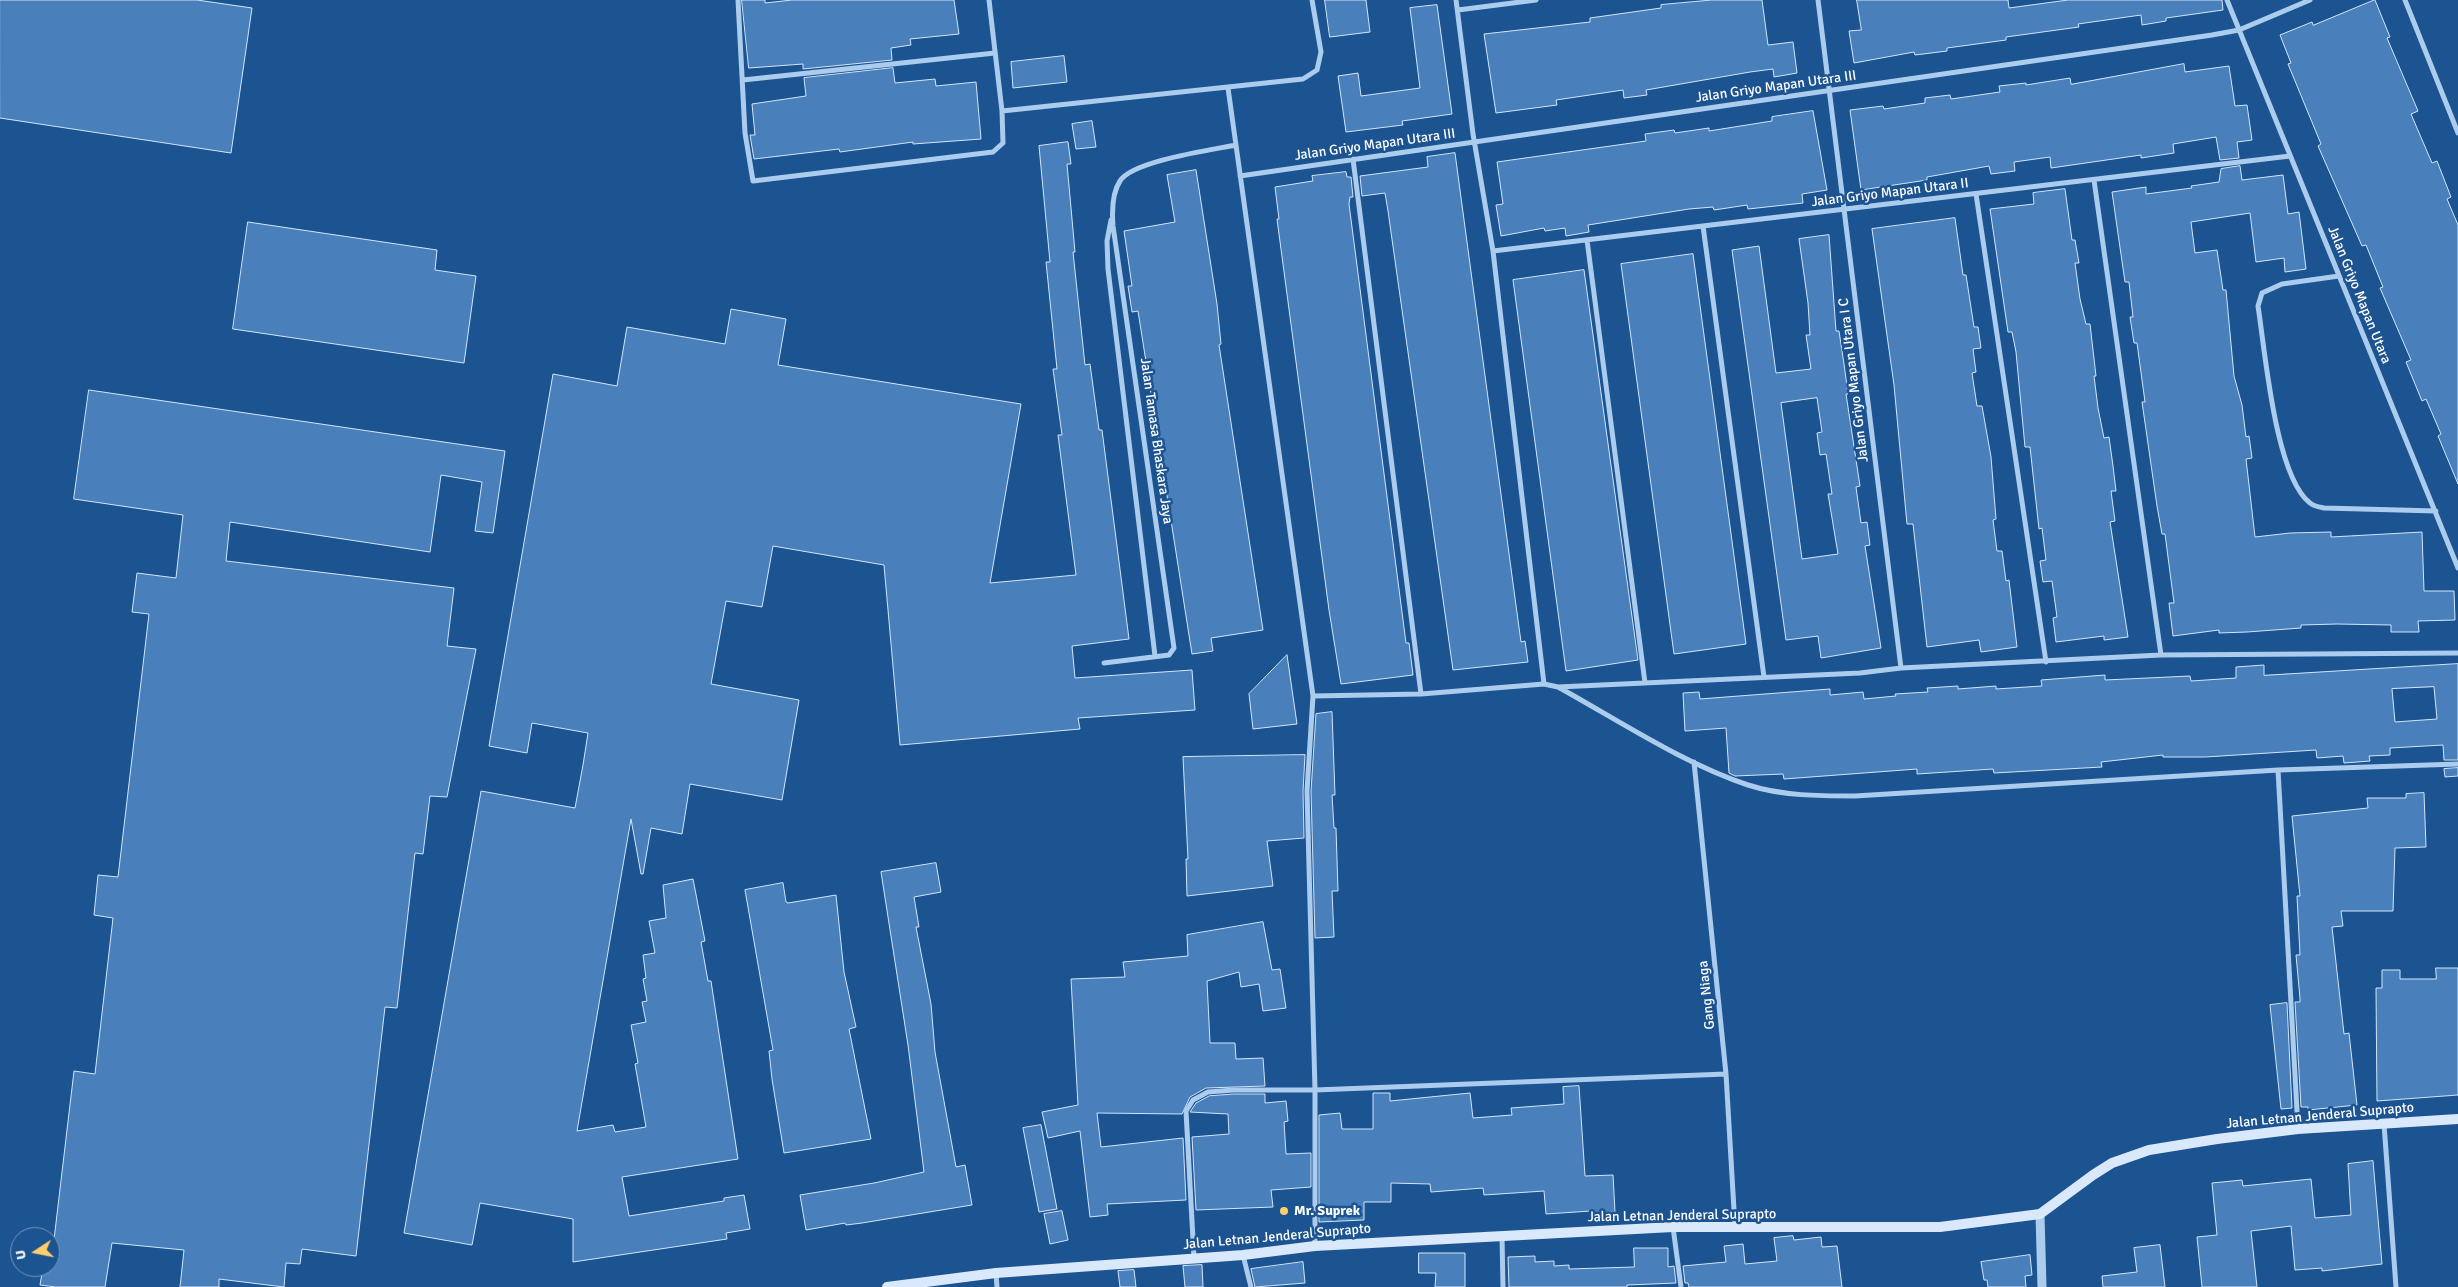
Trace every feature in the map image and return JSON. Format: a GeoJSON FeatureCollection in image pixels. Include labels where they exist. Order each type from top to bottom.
{"type":"FeatureCollection","features":[{"type":"Feature","properties":{"kind":"main road","name":"Jalan Letnan Jenderal Suprapto"},"geometry":{"type":"LineString","coordinates":[[887,1287],[996,1273],[1243,1255],[1315,1246],[1673,1227],[1940,1227],[2040,1214],[2112,1163],[2149,1150],[2298,1129],[2458,1119]]}},
{"type":"Feature","properties":{"kind":"street"},"geometry":{"type":"LineString","coordinates":[[738,0],[744,80],[745,133],[753,181],[993,152],[1004,144],[1002,110],[989,0]]}},
{"type":"Feature","properties":{"kind":"street"},"geometry":{"type":"LineString","coordinates":[[1002,110],[1303,80],[1317,70],[1320,52],[1312,0]]}},
{"type":"Feature","properties":{"kind":"street"},"geometry":{"type":"LineString","coordinates":[[1456,0],[1475,142],[1493,251],[1544,684]]}},
{"type":"Feature","properties":{"kind":"street"},"geometry":{"type":"LineString","coordinates":[[1458,10],[1536,0]]}},
{"type":"Feature","properties":{"kind":"street","name":"Jalan Griyo Mapan Utara I C"},"geometry":{"type":"LineString","coordinates":[[1818,0],[1901,668]]}},
{"type":"Feature","properties":{"kind":"street","name":"Jalan Griyo Mapan Utara"},"geometry":{"type":"LineString","coordinates":[[2227,0],[2458,568]]}},
{"type":"Feature","properties":{"kind":"street","name":"Jalan Griyo Mapan Utara III"},"geometry":{"type":"LineString","coordinates":[[1240,176],[2239,30],[2310,0]]}},
{"type":"Feature","properties":{"kind":"street"},"geometry":{"type":"LineString","coordinates":[[2405,0],[2458,133]]}},
{"type":"Feature","properties":{"kind":"street"},"geometry":{"type":"LineString","coordinates":[[744,80],[995,52]]}},
{"type":"Feature","properties":{"kind":"street"},"geometry":{"type":"LineString","coordinates":[[1228,88],[1313,696],[1307,791],[1315,1090],[1315,1246]]}},
{"type":"Feature","properties":{"kind":"street","name":"Jalan Tamasa Bhaskara Jaya"},"geometry":{"type":"LineString","coordinates":[[1155,656],[1108,269],[1107,241],[1116,191],[1120,180],[1142,166],[1236,145]]}},
{"type":"Feature","properties":{"kind":"street","name":"Jalan Griyo Mapan Utara II"},"geometry":{"type":"LineString","coordinates":[[1493,251],[2290,156]]}},
{"type":"Feature","properties":{"kind":"street"},"geometry":{"type":"LineString","coordinates":[[1354,159],[1421,694]]}},
{"type":"Feature","properties":{"kind":"street"},"geometry":{"type":"LineString","coordinates":[[2094,180],[2162,655]]}},
{"type":"Feature","properties":{"kind":"street"},"geometry":{"type":"LineString","coordinates":[[1976,194],[2046,662]]}},
{"type":"Feature","properties":{"kind":"street","name":"Jalan Tamasa Bhaskara Jaya"},"geometry":{"type":"LineString","coordinates":[[1104,663],[1169,656],[1174,648],[1112,215]]}},
{"type":"Feature","properties":{"kind":"street"},"geometry":{"type":"LineString","coordinates":[[1703,226],[1764,677]]}},
{"type":"Feature","properties":{"kind":"street"},"geometry":{"type":"LineString","coordinates":[[1587,240],[1645,682]]}},
{"type":"Feature","properties":{"kind":"street"},"geometry":{"type":"LineString","coordinates":[[2339,276],[2282,284],[2262,293],[2258,306],[2272,402],[2287,468],[2297,488],[2310,504],[2324,508],[2436,511]]}},
{"type":"Feature","properties":{"kind":"street"},"geometry":{"type":"LineString","coordinates":[[1313,696],[1421,694],[1544,684],[1558,687],[2162,655],[2458,653]]}},
{"type":"Feature","properties":{"kind":"street"},"geometry":{"type":"LineString","coordinates":[[1558,687],[1694,762],[1749,785],[1804,795],[1855,796],[2278,770],[2458,764]]}},
{"type":"Feature","properties":{"kind":"street","name":"Gang Niaga"},"geometry":{"type":"LineString","coordinates":[[1694,762],[1726,1074],[1735,1227]]}},
{"type":"Feature","properties":{"kind":"street"},"geometry":{"type":"LineString","coordinates":[[2278,770],[2298,1129]]}},
{"type":"Feature","properties":{"kind":"street"},"geometry":{"type":"LineString","coordinates":[[1194,1258],[1186,1111],[1193,1100],[1208,1092],[1234,1090],[1315,1090],[1726,1074]]}},
{"type":"Feature","properties":{"kind":"street"},"geometry":{"type":"LineString","coordinates":[[2384,1124],[2396,1287]]}},
{"type":"Feature","properties":{"kind":"street"},"geometry":{"type":"LineString","coordinates":[[2040,1214],[2042,1287]]}},
{"type":"Feature","properties":{"kind":"street"},"geometry":{"type":"LineString","coordinates":[[1673,1227],[1681,1287]]}},
{"type":"Feature","properties":{"kind":"street"},"geometry":{"type":"LineString","coordinates":[[1502,1236],[1502,1287]]}},
{"type":"Feature","properties":{"kind":"street"},"geometry":{"type":"LineString","coordinates":[[1243,1255],[1251,1287]]}},
{"type":"Feature","properties":{"kind":"street"},"geometry":{"type":"LineString","coordinates":[[996,1273],[997,1287]]}},
{"type":"Feature","properties":{"kind":"building"},"geometry":{"type":"Polygon","coordinates":[[[0,0],[197,0],[252,8],[231,153],[0,118],[0,0]]]}},
{"type":"Feature","properties":{"kind":"building"},"geometry":{"type":"Polygon","coordinates":[[[742,0],[765,0],[765,3],[792,0],[954,0],[959,34],[910,39],[911,45],[891,48],[892,60],[803,69],[803,64],[749,68],[742,0]]]}},
{"type":"Feature","properties":{"kind":"building"},"geometry":{"type":"Polygon","coordinates":[[[1325,0],[1366,0],[1370,32],[1330,37],[1325,0]]]}},
{"type":"Feature","properties":{"kind":"building"},"geometry":{"type":"Polygon","coordinates":[[[1712,0],[1762,0],[1768,45],[1793,42],[1797,73],[1774,77],[1773,69],[1750,72],[1646,90],[1647,95],[1624,98],[1623,90],[1556,100],[1557,105],[1496,113],[1484,34],[1590,22],[1590,18],[1661,8],[1661,5],[1712,0]]]}},
{"type":"Feature","properties":{"kind":"building"},"geometry":{"type":"Polygon","coordinates":[[[1857,0],[2008,0],[2009,8],[2068,0],[2222,0],[2223,10],[2166,18],[2166,21],[2142,25],[2141,15],[2078,24],[2079,27],[2006,37],[2006,40],[1947,48],[1947,51],[1915,55],[1914,52],[1854,63],[1849,31],[1861,30],[1857,0]]]}},
{"type":"Feature","properties":{"kind":"building"},"geometry":{"type":"Polygon","coordinates":[[[2375,0],[2390,37],[2387,38],[2418,111],[2411,114],[2432,163],[2437,161],[2451,197],[2447,199],[2458,225],[2458,484],[2438,436],[2441,434],[2426,399],[2422,401],[2406,362],[2411,360],[2380,288],[2383,287],[2366,245],[2362,246],[2318,146],[2321,144],[2288,64],[2291,63],[2280,35],[2312,22],[2313,25],[2375,0]]]}},
{"type":"Feature","properties":{"kind":"building"},"geometry":{"type":"Polygon","coordinates":[[[1437,5],[1452,114],[1402,121],[1403,125],[1346,132],[1338,76],[1358,73],[1361,96],[1420,88],[1410,8],[1437,5]]]}},
{"type":"Feature","properties":{"kind":"building"},"geometry":{"type":"Polygon","coordinates":[[[1064,56],[1067,82],[1013,88],[1011,62],[1064,56]]]}},
{"type":"Feature","properties":{"kind":"building"},"geometry":{"type":"Polygon","coordinates":[[[2184,64],[2185,72],[2229,66],[2235,106],[2247,105],[2252,140],[2237,142],[2239,158],[2220,160],[2216,137],[2173,144],[2174,153],[2141,158],[2141,155],[2051,168],[2050,157],[2014,162],[2015,171],[1991,174],[1989,166],[1927,177],[1927,180],[1861,190],[1850,110],[1883,106],[1884,109],[1925,103],[1925,98],[1950,95],[1951,99],[2000,92],[1999,86],[2026,83],[2026,85],[2070,78],[2071,84],[2184,64]]]}},
{"type":"Feature","properties":{"kind":"building"},"geometry":{"type":"Polygon","coordinates":[[[893,68],[895,83],[935,79],[936,86],[976,82],[981,139],[913,144],[913,142],[840,152],[839,149],[754,159],[750,135],[755,135],[752,104],[806,96],[804,78],[893,68]]]}},
{"type":"Feature","properties":{"kind":"building"},"geometry":{"type":"Polygon","coordinates":[[[1813,111],[1827,190],[1802,194],[1803,203],[1748,209],[1747,205],[1714,210],[1713,207],[1689,209],[1588,225],[1589,232],[1566,236],[1565,228],[1545,231],[1544,228],[1501,236],[1496,205],[1503,204],[1497,162],[1646,141],[1645,134],[1674,130],[1675,133],[1709,128],[1709,131],[1772,121],[1772,117],[1813,111]]]}},
{"type":"Feature","properties":{"kind":"building"},"geometry":{"type":"Polygon","coordinates":[[[1092,121],[1096,147],[1076,149],[1072,124],[1092,121]]]}},
{"type":"Feature","properties":{"kind":"building"},"geometry":{"type":"Polygon","coordinates":[[[1068,142],[1071,164],[1067,164],[1075,252],[1073,252],[1085,365],[1090,364],[1099,430],[1102,430],[1129,639],[1072,646],[1075,678],[1192,670],[1195,710],[1078,718],[1080,729],[900,745],[884,565],[773,546],[762,607],[726,601],[711,684],[799,700],[782,800],[690,784],[682,834],[651,828],[643,874],[641,874],[631,819],[577,1131],[613,1125],[615,1132],[646,1127],[635,1064],[638,1063],[631,1025],[646,1022],[642,1002],[647,1001],[643,979],[646,978],[643,955],[655,953],[649,921],[666,918],[663,885],[693,879],[705,941],[701,942],[708,981],[711,981],[738,1159],[622,1177],[629,1216],[724,1201],[724,1198],[744,1195],[750,1229],[726,1233],[727,1239],[573,1262],[573,1219],[480,1203],[472,1245],[404,1233],[481,791],[575,808],[583,765],[588,733],[532,723],[527,753],[489,746],[553,374],[617,386],[627,327],[725,344],[731,309],[786,319],[778,365],[1021,404],[990,583],[1076,575],[1058,435],[1062,435],[1053,369],[1057,369],[1046,262],[1050,262],[1039,146],[1068,142]]]}},
{"type":"Feature","properties":{"kind":"building"},"geometry":{"type":"Polygon","coordinates":[[[1455,153],[1521,642],[1525,641],[1528,662],[1453,670],[1385,193],[1362,196],[1360,176],[1428,167],[1427,157],[1455,153]]]}},
{"type":"Feature","properties":{"kind":"building"},"geometry":{"type":"Polygon","coordinates":[[[2240,166],[2242,180],[2283,175],[2288,214],[2299,212],[2306,269],[2285,272],[2284,258],[2256,262],[2250,213],[2191,222],[2195,253],[2217,250],[2223,290],[2226,290],[2234,376],[2242,405],[2246,437],[2249,436],[2252,458],[2246,459],[2255,537],[2290,533],[2331,532],[2331,537],[2422,532],[2424,591],[2454,591],[2455,620],[2418,621],[2419,632],[2391,632],[2391,625],[2337,624],[2301,625],[2301,628],[2247,632],[2219,633],[2219,630],[2173,636],[2169,603],[2174,603],[2165,534],[2162,534],[2157,506],[2142,402],[2145,402],[2137,343],[2134,343],[2130,317],[2133,317],[2129,282],[2125,282],[2112,192],[2146,187],[2146,194],[2192,188],[2191,186],[2219,182],[2221,169],[2240,166]]]}},
{"type":"Feature","properties":{"kind":"building"},"geometry":{"type":"Polygon","coordinates":[[[1196,170],[1217,304],[1221,344],[1219,345],[1263,630],[1211,638],[1213,651],[1192,654],[1138,311],[1132,312],[1128,286],[1132,286],[1124,231],[1175,222],[1167,175],[1196,170]]]}},
{"type":"Feature","properties":{"kind":"building"},"geometry":{"type":"Polygon","coordinates":[[[1346,172],[1347,177],[1351,177],[1353,197],[1350,197],[1349,204],[1406,643],[1409,643],[1413,675],[1341,684],[1329,610],[1277,219],[1279,219],[1275,187],[1313,181],[1312,176],[1346,172]]]}},
{"type":"Feature","properties":{"kind":"building"},"geometry":{"type":"Polygon","coordinates":[[[2065,189],[2072,240],[2075,240],[2079,263],[2075,263],[2080,299],[2086,324],[2090,324],[2098,408],[2104,438],[2109,437],[2116,491],[2111,491],[2115,521],[2110,522],[2128,637],[2104,640],[2104,636],[2056,642],[2053,618],[2057,617],[2052,581],[2043,582],[2040,561],[2046,560],[2042,528],[2039,529],[2030,447],[2025,447],[2016,352],[2012,332],[2008,332],[1990,209],[2034,204],[2033,193],[2065,189]]]}},
{"type":"Feature","properties":{"kind":"building"},"geometry":{"type":"Polygon","coordinates":[[[1955,218],[1963,275],[1966,275],[1974,327],[1978,327],[1981,348],[1973,349],[1976,372],[1972,373],[1977,406],[1982,406],[1991,457],[1996,519],[1993,520],[1997,551],[2002,551],[2006,581],[2009,580],[2017,647],[1981,652],[1979,640],[1927,647],[1913,524],[1907,524],[1894,385],[1872,229],[1955,218]]]}},
{"type":"Feature","properties":{"kind":"building"},"geometry":{"type":"Polygon","coordinates":[[[248,222],[437,250],[435,270],[476,276],[464,363],[233,329],[248,222]]]}},
{"type":"Feature","properties":{"kind":"building"},"geometry":{"type":"Polygon","coordinates":[[[1829,235],[1836,331],[1839,331],[1848,394],[1846,394],[1860,486],[1856,487],[1861,523],[1867,522],[1870,545],[1865,546],[1881,648],[1821,658],[1818,636],[1786,640],[1732,250],[1759,246],[1776,373],[1811,369],[1806,335],[1810,335],[1808,303],[1799,239],[1829,235]],[[1817,398],[1781,403],[1802,559],[1838,554],[1828,494],[1832,494],[1826,454],[1820,455],[1817,433],[1822,432],[1817,398]]]}},
{"type":"Feature","properties":{"kind":"building"},"geometry":{"type":"Polygon","coordinates":[[[1693,254],[1746,644],[1674,654],[1621,264],[1693,254]]]}},
{"type":"Feature","properties":{"kind":"building"},"geometry":{"type":"Polygon","coordinates":[[[1584,270],[1638,660],[1566,671],[1513,280],[1584,270]]]}},
{"type":"Feature","properties":{"kind":"building"},"geometry":{"type":"Polygon","coordinates":[[[89,390],[505,451],[493,533],[475,531],[482,482],[441,475],[430,552],[230,522],[226,561],[454,588],[447,646],[476,649],[447,797],[430,796],[423,854],[415,853],[397,1008],[385,1007],[356,1256],[302,1249],[300,1264],[286,1263],[284,1287],[219,1279],[219,1287],[180,1287],[184,1250],[112,1243],[105,1287],[56,1287],[40,1285],[41,1277],[60,1277],[60,1227],[55,1227],[74,1071],[95,1074],[113,918],[94,915],[98,875],[118,877],[149,614],[132,612],[137,573],[176,578],[183,515],[74,499],[89,390]]]}},
{"type":"Feature","properties":{"kind":"building"},"geometry":{"type":"Polygon","coordinates":[[[1287,655],[1297,724],[1253,729],[1249,694],[1287,655]]]}},
{"type":"Feature","properties":{"kind":"building"},"geometry":{"type":"Polygon","coordinates":[[[2458,664],[2458,760],[2444,760],[2443,745],[2390,748],[2390,755],[2369,756],[2370,761],[2344,763],[2343,756],[2317,758],[2316,750],[2205,757],[2163,757],[2163,755],[2101,762],[2102,767],[1994,773],[1993,769],[1917,774],[1917,769],[1784,779],[1783,774],[1735,776],[1729,773],[1726,728],[1685,731],[1683,693],[1699,692],[1700,699],[1830,689],[1830,695],[1863,692],[1864,699],[1896,696],[1895,694],[1928,692],[1927,688],[1958,686],[1958,689],[1996,686],[1996,689],[2042,686],[2041,680],[2105,675],[2105,680],[2190,676],[2191,681],[2236,678],[2236,667],[2264,665],[2264,675],[2458,664]],[[2434,687],[2392,689],[2395,722],[2437,719],[2434,687]]]}},
{"type":"Feature","properties":{"kind":"building"},"geometry":{"type":"Polygon","coordinates":[[[1332,712],[1335,795],[1332,795],[1334,828],[1336,828],[1338,891],[1332,891],[1334,937],[1315,938],[1311,791],[1316,714],[1332,712]]]}},
{"type":"Feature","properties":{"kind":"building"},"geometry":{"type":"Polygon","coordinates":[[[1305,755],[1303,791],[1304,838],[1267,841],[1273,886],[1187,896],[1186,859],[1188,859],[1183,757],[1305,755]]]}},
{"type":"Feature","properties":{"kind":"building"},"geometry":{"type":"Polygon","coordinates":[[[2458,768],[2458,776],[2445,777],[2444,769],[2458,768]]]}},
{"type":"Feature","properties":{"kind":"building"},"geometry":{"type":"Polygon","coordinates":[[[2424,793],[2426,847],[2395,848],[2393,911],[2341,911],[2343,926],[2332,927],[2344,1034],[2349,1033],[2357,1105],[2308,1110],[2308,1107],[2301,1107],[2295,1002],[2300,1002],[2296,955],[2300,955],[2297,896],[2300,896],[2292,816],[2368,808],[2367,798],[2406,798],[2406,794],[2424,793]]]}},
{"type":"Feature","properties":{"kind":"building"},"geometry":{"type":"Polygon","coordinates":[[[936,863],[941,892],[914,897],[919,927],[916,927],[931,1004],[935,1052],[956,1167],[965,1165],[972,1205],[806,1230],[800,1195],[874,1183],[924,1172],[908,1045],[881,872],[936,863]]]}},
{"type":"Feature","properties":{"kind":"building"},"geometry":{"type":"Polygon","coordinates":[[[783,883],[786,902],[788,903],[836,895],[844,972],[856,1027],[849,1029],[871,1139],[784,1153],[769,1051],[773,1050],[745,890],[783,883]]]}},
{"type":"Feature","properties":{"kind":"building"},"geometry":{"type":"Polygon","coordinates":[[[1263,922],[1272,970],[1280,969],[1286,1008],[1263,1011],[1259,984],[1241,987],[1239,972],[1207,981],[1210,1043],[1235,1043],[1236,1059],[1263,1058],[1265,1086],[1206,1088],[1190,1097],[1182,1114],[1097,1113],[1101,1147],[1183,1138],[1186,1200],[1107,1204],[1108,1215],[1090,1217],[1080,1131],[1048,1138],[1042,1112],[1078,1105],[1071,979],[1125,977],[1123,962],[1188,956],[1187,935],[1263,922]]]}},
{"type":"Feature","properties":{"kind":"building"},"geometry":{"type":"Polygon","coordinates":[[[2436,968],[2458,968],[2458,1095],[2377,1101],[2376,988],[2382,988],[2382,970],[2400,970],[2400,979],[2436,979],[2436,968]]]}},
{"type":"Feature","properties":{"kind":"building"},"geometry":{"type":"Polygon","coordinates":[[[2287,1003],[2292,1108],[2281,1109],[2270,1005],[2287,1003]]]}},
{"type":"Feature","properties":{"kind":"building"},"geometry":{"type":"Polygon","coordinates":[[[1579,1086],[1585,1176],[1613,1175],[1615,1212],[1591,1213],[1591,1211],[1546,1214],[1544,1191],[1484,1195],[1483,1188],[1431,1192],[1430,1184],[1391,1183],[1391,1202],[1364,1202],[1364,1220],[1319,1222],[1319,1115],[1340,1113],[1342,1129],[1373,1129],[1373,1093],[1390,1093],[1390,1101],[1470,1093],[1473,1118],[1512,1115],[1511,1108],[1564,1104],[1563,1087],[1579,1086]]]}},
{"type":"Feature","properties":{"kind":"building"},"geometry":{"type":"Polygon","coordinates":[[[1265,1094],[1265,1103],[1286,1101],[1288,1121],[1284,1122],[1286,1154],[1311,1153],[1311,1187],[1271,1190],[1273,1207],[1196,1210],[1192,1137],[1229,1134],[1228,1114],[1190,1112],[1196,1103],[1209,1096],[1265,1094]]]}},
{"type":"Feature","properties":{"kind":"building"},"geometry":{"type":"Polygon","coordinates":[[[1041,1125],[1057,1209],[1039,1212],[1023,1128],[1041,1125]]]}},
{"type":"Feature","properties":{"kind":"building"},"geometry":{"type":"Polygon","coordinates":[[[2373,1161],[2382,1264],[2322,1271],[2322,1268],[2295,1270],[2291,1226],[2251,1231],[2257,1287],[2202,1287],[2197,1237],[2217,1235],[2212,1183],[2242,1180],[2243,1186],[2311,1179],[2315,1218],[2351,1215],[2348,1164],[2373,1161]]]}},
{"type":"Feature","properties":{"kind":"building"},"geometry":{"type":"Polygon","coordinates":[[[1062,1211],[1068,1240],[1050,1244],[1044,1214],[1062,1211]]]}},
{"type":"Feature","properties":{"kind":"building"},"geometry":{"type":"Polygon","coordinates":[[[1793,1236],[1794,1240],[1821,1237],[1822,1247],[1837,1246],[1842,1287],[1689,1287],[1688,1283],[1685,1283],[1683,1266],[1726,1262],[1724,1246],[1743,1244],[1745,1264],[1777,1261],[1774,1238],[1793,1236]]]}},
{"type":"Feature","properties":{"kind":"building"},"geometry":{"type":"Polygon","coordinates":[[[2160,1245],[2165,1287],[2103,1287],[2102,1276],[2137,1272],[2134,1248],[2160,1245]]]}},
{"type":"Feature","properties":{"kind":"building"},"geometry":{"type":"Polygon","coordinates":[[[1634,1248],[1668,1248],[1668,1267],[1674,1266],[1676,1283],[1627,1285],[1627,1287],[1509,1287],[1508,1257],[1535,1256],[1535,1262],[1554,1261],[1554,1266],[1569,1265],[1569,1269],[1634,1267],[1634,1248]]]}},
{"type":"Feature","properties":{"kind":"building"},"geometry":{"type":"Polygon","coordinates":[[[1419,1253],[1465,1253],[1465,1287],[1435,1287],[1436,1273],[1419,1273],[1419,1253]]]}},
{"type":"Feature","properties":{"kind":"building"},"geometry":{"type":"Polygon","coordinates":[[[2030,1255],[2032,1275],[2025,1276],[2026,1287],[1988,1287],[1987,1280],[1984,1280],[1981,1262],[2030,1255]]]}},
{"type":"Feature","properties":{"kind":"building"},"geometry":{"type":"Polygon","coordinates":[[[1303,1262],[1305,1283],[1255,1287],[1251,1269],[1303,1262]]]}},
{"type":"Feature","properties":{"kind":"building"},"geometry":{"type":"Polygon","coordinates":[[[1202,1265],[1203,1287],[1185,1287],[1183,1266],[1202,1265]]]}},
{"type":"Feature","properties":{"kind":"building"},"geometry":{"type":"Polygon","coordinates":[[[1134,1270],[1136,1287],[1120,1287],[1118,1271],[1134,1270]]]}},
{"type":"Feature","properties":{"kind":"place","name":"Mr. Suprek"},"geometry":{"type":"Point","coordinates":[1284,1211]}}]}
